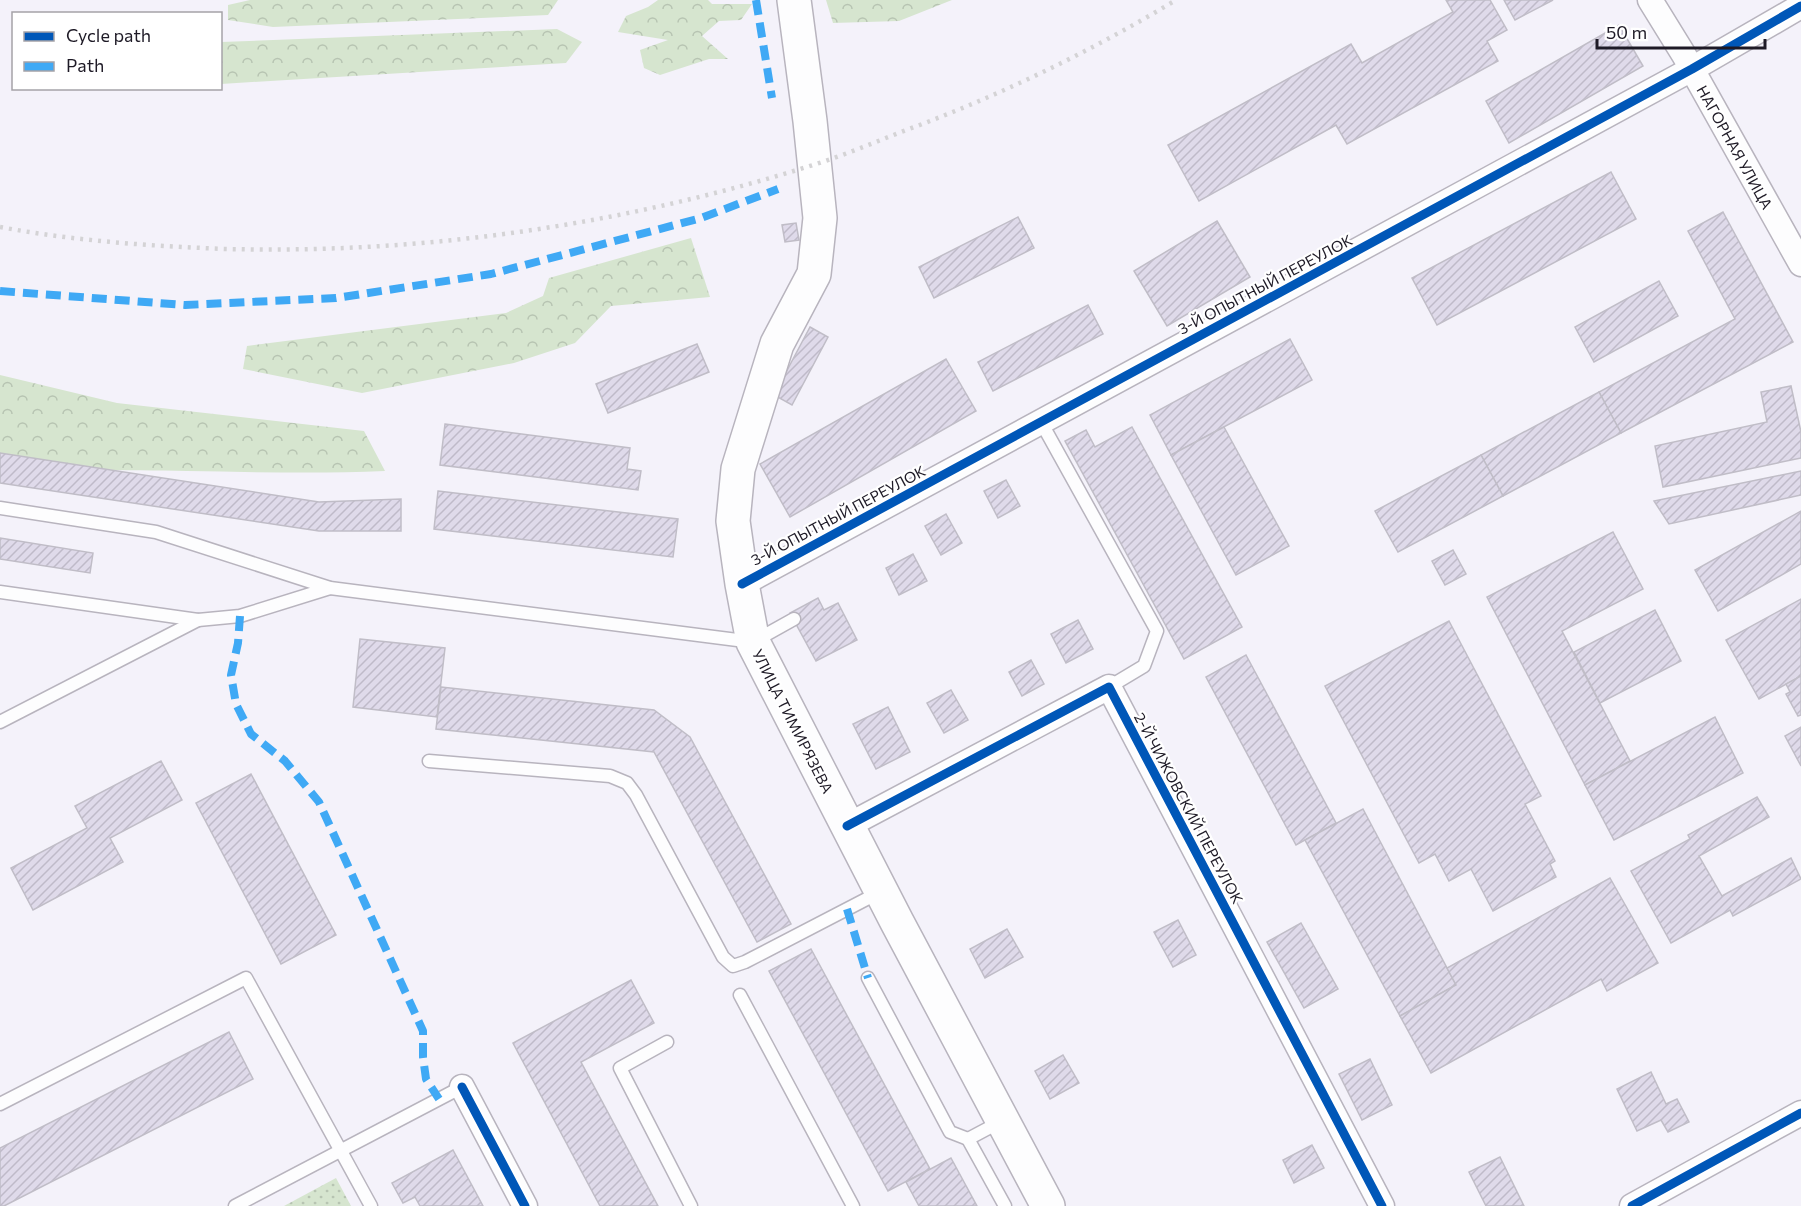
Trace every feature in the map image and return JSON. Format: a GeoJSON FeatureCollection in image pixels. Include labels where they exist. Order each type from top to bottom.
{"type":"FeatureCollection","features":[{"type":"Feature","properties":{"kind":"main road","name":"УЛИЦА ТИМИРЯЗЕВА"},"geometry":{"type":"LineString","coordinates":[[794,0],[820,218],[813,273],[777,344],[738,469],[733,521],[753,642],[881,892],[1048,1206]]}},
{"type":"Feature","properties":{"kind":"street","name":"НАГОРНАЯ УЛИЦА"},"geometry":{"type":"LineString","coordinates":[[1650,0],[1692,69],[1801,264]]}},
{"type":"Feature","properties":{"kind":"street","name":"3-Й ОПЫТНЫЙ ПЕРЕУЛОК"},"geometry":{"type":"LineString","coordinates":[[742,584],[1692,69],[1801,6]]}},
{"type":"Feature","properties":{"kind":"street"},"geometry":{"type":"LineString","coordinates":[[847,826],[1108,687]]}},
{"type":"Feature","properties":{"kind":"street","name":"2-Й ЧИЖОВСКИЙ ПЕРЕУЛОК"},"geometry":{"type":"LineString","coordinates":[[1108,687],[1382,1206]]}},
{"type":"Feature","properties":{"kind":"street"},"geometry":{"type":"LineString","coordinates":[[462,1087],[525,1206]]}},
{"type":"Feature","properties":{"kind":"street"},"geometry":{"type":"LineString","coordinates":[[1632,1206],[1801,1113]]}},
{"type":"Feature","properties":{"kind":"lane"},"geometry":{"type":"LineString","coordinates":[[1041,422],[1157,631],[1144,666],[1108,687]]}},
{"type":"Feature","properties":{"kind":"lane"},"geometry":{"type":"LineString","coordinates":[[0,508],[156,532],[330,588],[753,642],[794,620]]}},
{"type":"Feature","properties":{"kind":"lane"},"geometry":{"type":"LineString","coordinates":[[0,592],[198,620],[240,616],[330,588]]}},
{"type":"Feature","properties":{"kind":"lane"},"geometry":{"type":"LineString","coordinates":[[0,722],[198,620]]}},
{"type":"Feature","properties":{"kind":"lane"},"geometry":{"type":"LineString","coordinates":[[429,761],[610,776],[627,783],[636,795],[723,957],[734,966],[881,892]]}},
{"type":"Feature","properties":{"kind":"lane"},"geometry":{"type":"LineString","coordinates":[[0,1104],[246,978],[371,1206]]}},
{"type":"Feature","properties":{"kind":"lane"},"geometry":{"type":"LineString","coordinates":[[868,978],[950,1132],[968,1139],[1005,1206]]}},
{"type":"Feature","properties":{"kind":"lane"},"geometry":{"type":"LineString","coordinates":[[740,995],[853,1206]]}},
{"type":"Feature","properties":{"kind":"lane"},"geometry":{"type":"LineString","coordinates":[[667,1042],[620,1068],[691,1206]]}},
{"type":"Feature","properties":{"kind":"lane"},"geometry":{"type":"LineString","coordinates":[[235,1206],[462,1087]]}},
{"type":"Feature","properties":{"kind":"lane"},"geometry":{"type":"LineString","coordinates":[[968,1139],[1003,1120]]}},
{"type":"Feature","properties":{"kind":"green space"},"geometry":{"type":"Polygon","coordinates":[[[250,0],[558,0],[548,15],[273,27],[228,20],[228,5],[250,0]]]}},
{"type":"Feature","properties":{"kind":"green space"},"geometry":{"type":"Polygon","coordinates":[[[658,0],[708,0],[712,4],[752,4],[741,20],[719,21],[702,36],[728,59],[709,59],[660,75],[644,68],[640,50],[668,40],[618,32],[626,16],[658,0]]]}},
{"type":"Feature","properties":{"kind":"green space"},"geometry":{"type":"Polygon","coordinates":[[[826,0],[952,0],[899,21],[833,23],[826,0]]]}},
{"type":"Feature","properties":{"kind":"green space"},"geometry":{"type":"Polygon","coordinates":[[[557,29],[582,42],[566,63],[222,84],[222,42],[557,29]]]}},
{"type":"Feature","properties":{"kind":"green space"},"geometry":{"type":"Polygon","coordinates":[[[691,238],[710,297],[611,306],[575,343],[514,363],[362,393],[243,369],[247,346],[506,313],[543,296],[549,278],[691,238]]]}},
{"type":"Feature","properties":{"kind":"green space"},"geometry":{"type":"Polygon","coordinates":[[[0,375],[117,403],[364,431],[385,471],[93,469],[69,468],[0,457],[0,375]]]}},
{"type":"Feature","properties":{"kind":"green space"},"geometry":{"type":"Polygon","coordinates":[[[336,1178],[351,1206],[284,1206],[336,1178]]]}},
{"type":"Feature","properties":{"kind":"building"},"geometry":{"type":"Polygon","coordinates":[[[1446,0],[1490,0],[1507,30],[1487,41],[1498,61],[1347,144],[1336,125],[1199,201],[1168,145],[1351,44],[1362,63],[1453,12],[1446,0]]]}},
{"type":"Feature","properties":{"kind":"building"},"geometry":{"type":"Polygon","coordinates":[[[1504,0],[1553,0],[1515,20],[1504,0]]]}},
{"type":"Feature","properties":{"kind":"building"},"geometry":{"type":"Polygon","coordinates":[[[1619,25],[1643,66],[1509,143],[1486,101],[1619,25]]]}},
{"type":"Feature","properties":{"kind":"building"},"geometry":{"type":"Polygon","coordinates":[[[1611,172],[1636,219],[1437,325],[1412,278],[1611,172]]]}},
{"type":"Feature","properties":{"kind":"building"},"geometry":{"type":"Polygon","coordinates":[[[1723,212],[1793,342],[1621,433],[1599,392],[1735,319],[1688,231],[1723,212]]]}},
{"type":"Feature","properties":{"kind":"building"},"geometry":{"type":"Polygon","coordinates":[[[1018,217],[1034,248],[934,298],[919,267],[1018,217]]]}},
{"type":"Feature","properties":{"kind":"building"},"geometry":{"type":"Polygon","coordinates":[[[1217,221],[1250,277],[1167,326],[1134,271],[1217,221]]]}},
{"type":"Feature","properties":{"kind":"building"},"geometry":{"type":"Polygon","coordinates":[[[796,223],[799,240],[785,242],[782,225],[796,223]]]}},
{"type":"Feature","properties":{"kind":"building"},"geometry":{"type":"Polygon","coordinates":[[[1659,281],[1678,316],[1594,362],[1575,327],[1659,281]]]}},
{"type":"Feature","properties":{"kind":"building"},"geometry":{"type":"Polygon","coordinates":[[[1088,305],[1103,334],[993,391],[978,362],[1088,305]]]}},
{"type":"Feature","properties":{"kind":"building"},"geometry":{"type":"Polygon","coordinates":[[[810,327],[828,337],[792,405],[774,395],[810,327]]]}},
{"type":"Feature","properties":{"kind":"building"},"geometry":{"type":"Polygon","coordinates":[[[1290,339],[1312,380],[1171,455],[1150,415],[1290,339]]]}},
{"type":"Feature","properties":{"kind":"building"},"geometry":{"type":"Polygon","coordinates":[[[697,344],[709,372],[608,413],[596,384],[697,344]]]}},
{"type":"Feature","properties":{"kind":"building"},"geometry":{"type":"Polygon","coordinates":[[[946,359],[976,411],[790,517],[760,464],[946,359]]]}},
{"type":"Feature","properties":{"kind":"building"},"geometry":{"type":"Polygon","coordinates":[[[1791,386],[1801,432],[1801,458],[1663,487],[1655,446],[1767,422],[1761,392],[1791,386]]]}},
{"type":"Feature","properties":{"kind":"building"},"geometry":{"type":"Polygon","coordinates":[[[1599,392],[1621,433],[1503,496],[1481,455],[1599,392]]]}},
{"type":"Feature","properties":{"kind":"building"},"geometry":{"type":"Polygon","coordinates":[[[445,424],[630,448],[627,469],[641,471],[638,490],[440,465],[445,424]]]}},
{"type":"Feature","properties":{"kind":"building"},"geometry":{"type":"Polygon","coordinates":[[[1132,427],[1242,627],[1184,659],[1065,441],[1086,430],[1095,447],[1132,427]]]}},
{"type":"Feature","properties":{"kind":"building"},"geometry":{"type":"Polygon","coordinates":[[[1224,427],[1289,546],[1236,575],[1171,455],[1224,427]]]}},
{"type":"Feature","properties":{"kind":"building"},"geometry":{"type":"Polygon","coordinates":[[[0,453],[319,502],[401,499],[401,531],[319,531],[0,483],[0,453]]]}},
{"type":"Feature","properties":{"kind":"building"},"geometry":{"type":"Polygon","coordinates":[[[1481,455],[1503,496],[1398,552],[1375,511],[1481,455]]]}},
{"type":"Feature","properties":{"kind":"building"},"geometry":{"type":"Polygon","coordinates":[[[1801,471],[1801,495],[1669,524],[1654,501],[1801,471]]]}},
{"type":"Feature","properties":{"kind":"building"},"geometry":{"type":"Polygon","coordinates":[[[1006,480],[1020,506],[998,518],[984,491],[1006,480]]]}},
{"type":"Feature","properties":{"kind":"building"},"geometry":{"type":"Polygon","coordinates":[[[438,491],[678,519],[673,557],[434,529],[438,491]]]}},
{"type":"Feature","properties":{"kind":"building"},"geometry":{"type":"Polygon","coordinates":[[[1801,511],[1801,564],[1718,611],[1695,570],[1801,511]]]}},
{"type":"Feature","properties":{"kind":"building"},"geometry":{"type":"Polygon","coordinates":[[[946,514],[962,543],[941,555],[925,526],[946,514]]]}},
{"type":"Feature","properties":{"kind":"building"},"geometry":{"type":"Polygon","coordinates":[[[1613,532],[1643,589],[1562,631],[1630,761],[1585,785],[1487,597],[1613,532]]]}},
{"type":"Feature","properties":{"kind":"building"},"geometry":{"type":"Polygon","coordinates":[[[0,538],[93,553],[90,573],[0,559],[0,538]]]}},
{"type":"Feature","properties":{"kind":"building"},"geometry":{"type":"Polygon","coordinates":[[[1453,550],[1466,574],[1445,585],[1432,561],[1453,550]]]}},
{"type":"Feature","properties":{"kind":"building"},"geometry":{"type":"Polygon","coordinates":[[[913,554],[927,581],[899,595],[886,568],[913,554]]]}},
{"type":"Feature","properties":{"kind":"building"},"geometry":{"type":"Polygon","coordinates":[[[818,598],[824,610],[838,603],[857,640],[816,661],[790,613],[818,598]]]}},
{"type":"Feature","properties":{"kind":"building"},"geometry":{"type":"Polygon","coordinates":[[[1801,599],[1801,676],[1759,699],[1726,640],[1801,599]]]}},
{"type":"Feature","properties":{"kind":"building"},"geometry":{"type":"Polygon","coordinates":[[[1655,610],[1681,661],[1600,703],[1574,652],[1655,610]]]}},
{"type":"Feature","properties":{"kind":"building"},"geometry":{"type":"Polygon","coordinates":[[[1078,620],[1093,649],[1066,663],[1051,634],[1078,620]]]}},
{"type":"Feature","properties":{"kind":"building"},"geometry":{"type":"Polygon","coordinates":[[[1449,621],[1541,796],[1525,804],[1555,861],[1550,864],[1556,877],[1493,911],[1471,869],[1449,881],[1435,854],[1419,863],[1325,686],[1449,621]]]}},
{"type":"Feature","properties":{"kind":"building"},"geometry":{"type":"Polygon","coordinates":[[[360,639],[445,648],[437,717],[353,707],[360,639]]]}},
{"type":"Feature","properties":{"kind":"building"},"geometry":{"type":"Polygon","coordinates":[[[1246,655],[1336,823],[1296,845],[1206,677],[1246,655]]]}},
{"type":"Feature","properties":{"kind":"building"},"geometry":{"type":"Polygon","coordinates":[[[1031,660],[1044,684],[1022,696],[1009,672],[1031,660]]]}},
{"type":"Feature","properties":{"kind":"building"},"geometry":{"type":"Polygon","coordinates":[[[1801,676],[1801,715],[1798,716],[1786,694],[1790,692],[1786,684],[1801,676]]]}},
{"type":"Feature","properties":{"kind":"building"},"geometry":{"type":"Polygon","coordinates":[[[441,687],[654,710],[690,737],[791,924],[757,942],[654,752],[436,729],[441,687]]]}},
{"type":"Feature","properties":{"kind":"building"},"geometry":{"type":"Polygon","coordinates":[[[951,690],[968,720],[944,733],[927,703],[951,690]]]}},
{"type":"Feature","properties":{"kind":"building"},"geometry":{"type":"Polygon","coordinates":[[[888,707],[910,752],[876,769],[853,724],[888,707]]]}},
{"type":"Feature","properties":{"kind":"building"},"geometry":{"type":"Polygon","coordinates":[[[1715,717],[1743,773],[1614,840],[1585,785],[1715,717]]]}},
{"type":"Feature","properties":{"kind":"building"},"geometry":{"type":"Polygon","coordinates":[[[1801,727],[1801,766],[1785,736],[1801,727]]]}},
{"type":"Feature","properties":{"kind":"building"},"geometry":{"type":"Polygon","coordinates":[[[161,761],[182,800],[110,838],[123,862],[33,910],[11,868],[87,828],[75,806],[161,761]]]}},
{"type":"Feature","properties":{"kind":"building"},"geometry":{"type":"Polygon","coordinates":[[[251,774],[336,935],[281,964],[196,803],[251,774]]]}},
{"type":"Feature","properties":{"kind":"building"},"geometry":{"type":"Polygon","coordinates":[[[1757,797],[1769,817],[1699,856],[1722,896],[1791,858],[1801,879],[1733,916],[1730,910],[1671,943],[1631,871],[1690,839],[1688,835],[1757,797]]]}},
{"type":"Feature","properties":{"kind":"building"},"geometry":{"type":"Polygon","coordinates":[[[1363,809],[1456,985],[1400,1016],[1305,840],[1363,809]]]}},
{"type":"Feature","properties":{"kind":"building"},"geometry":{"type":"Polygon","coordinates":[[[1610,878],[1658,963],[1607,991],[1601,979],[1431,1073],[1400,1016],[1456,985],[1447,968],[1610,878]]]}},
{"type":"Feature","properties":{"kind":"building"},"geometry":{"type":"Polygon","coordinates":[[[1178,920],[1196,955],[1173,967],[1154,932],[1178,920]]]}},
{"type":"Feature","properties":{"kind":"building"},"geometry":{"type":"Polygon","coordinates":[[[1301,923],[1338,989],[1304,1008],[1267,942],[1301,923]]]}},
{"type":"Feature","properties":{"kind":"building"},"geometry":{"type":"Polygon","coordinates":[[[1007,929],[1023,957],[985,978],[970,949],[1007,929]]]}},
{"type":"Feature","properties":{"kind":"building"},"geometry":{"type":"Polygon","coordinates":[[[811,949],[930,1169],[888,1191],[769,971],[811,949]]]}},
{"type":"Feature","properties":{"kind":"building"},"geometry":{"type":"Polygon","coordinates":[[[631,980],[654,1023],[581,1062],[658,1206],[600,1206],[513,1043],[631,980]]]}},
{"type":"Feature","properties":{"kind":"building"},"geometry":{"type":"Polygon","coordinates":[[[229,1032],[253,1079],[0,1206],[0,1148],[229,1032]]]}},
{"type":"Feature","properties":{"kind":"building"},"geometry":{"type":"Polygon","coordinates":[[[1063,1055],[1079,1083],[1050,1099],[1035,1071],[1063,1055]]]}},
{"type":"Feature","properties":{"kind":"building"},"geometry":{"type":"Polygon","coordinates":[[[1370,1059],[1392,1105],[1362,1120],[1339,1074],[1370,1059]]]}},
{"type":"Feature","properties":{"kind":"building"},"geometry":{"type":"Polygon","coordinates":[[[1651,1072],[1666,1104],[1677,1099],[1689,1122],[1668,1132],[1661,1120],[1637,1131],[1617,1089],[1651,1072]]]}},
{"type":"Feature","properties":{"kind":"building"},"geometry":{"type":"Polygon","coordinates":[[[1312,1145],[1324,1168],[1294,1183],[1283,1160],[1312,1145]]]}},
{"type":"Feature","properties":{"kind":"building"},"geometry":{"type":"Polygon","coordinates":[[[453,1150],[483,1206],[420,1206],[415,1197],[403,1203],[392,1183],[453,1150]]]}},
{"type":"Feature","properties":{"kind":"building"},"geometry":{"type":"Polygon","coordinates":[[[1500,1157],[1524,1206],[1486,1206],[1469,1172],[1500,1157]]]}},
{"type":"Feature","properties":{"kind":"building"},"geometry":{"type":"Polygon","coordinates":[[[951,1158],[977,1206],[919,1206],[906,1182],[951,1158]]]}},
{"type":"Feature","properties":{"kind":"railway"},"geometry":{"type":"LineString","coordinates":[[0,227],[56,236],[141,244],[226,249],[301,249],[449,240],[596,219],[741,186],[852,151],[951,113],[1017,84],[1081,53],[1176,0]]}},
{"type":"Feature","properties":{"kind":"marked path"},"geometry":{"type":"LineString","coordinates":[[756,0],[772,98]]}},
{"type":"Feature","properties":{"kind":"marked path"},"geometry":{"type":"LineString","coordinates":[[0,291],[185,305],[336,298],[491,274],[701,218],[778,189]]}},
{"type":"Feature","properties":{"kind":"marked path"},"geometry":{"type":"LineString","coordinates":[[240,616],[238,643],[231,675],[236,704],[251,734],[285,761],[319,802],[423,1031],[426,1079],[439,1099]]}},
{"type":"Feature","properties":{"kind":"marked path"},"geometry":{"type":"LineString","coordinates":[[847,909],[868,978]]}},
{"type":"Feature","properties":{"kind":"cycle path"},"geometry":{"type":"LineString","coordinates":[[742,584],[1692,69],[1801,6]]}},
{"type":"Feature","properties":{"kind":"cycle path"},"geometry":{"type":"LineString","coordinates":[[847,826],[1109,687],[1382,1206]]}},
{"type":"Feature","properties":{"kind":"cycle path"},"geometry":{"type":"LineString","coordinates":[[462,1087],[525,1206]]}},
{"type":"Feature","properties":{"kind":"cycle path"},"geometry":{"type":"LineString","coordinates":[[1632,1206],[1801,1113]]}}]}
